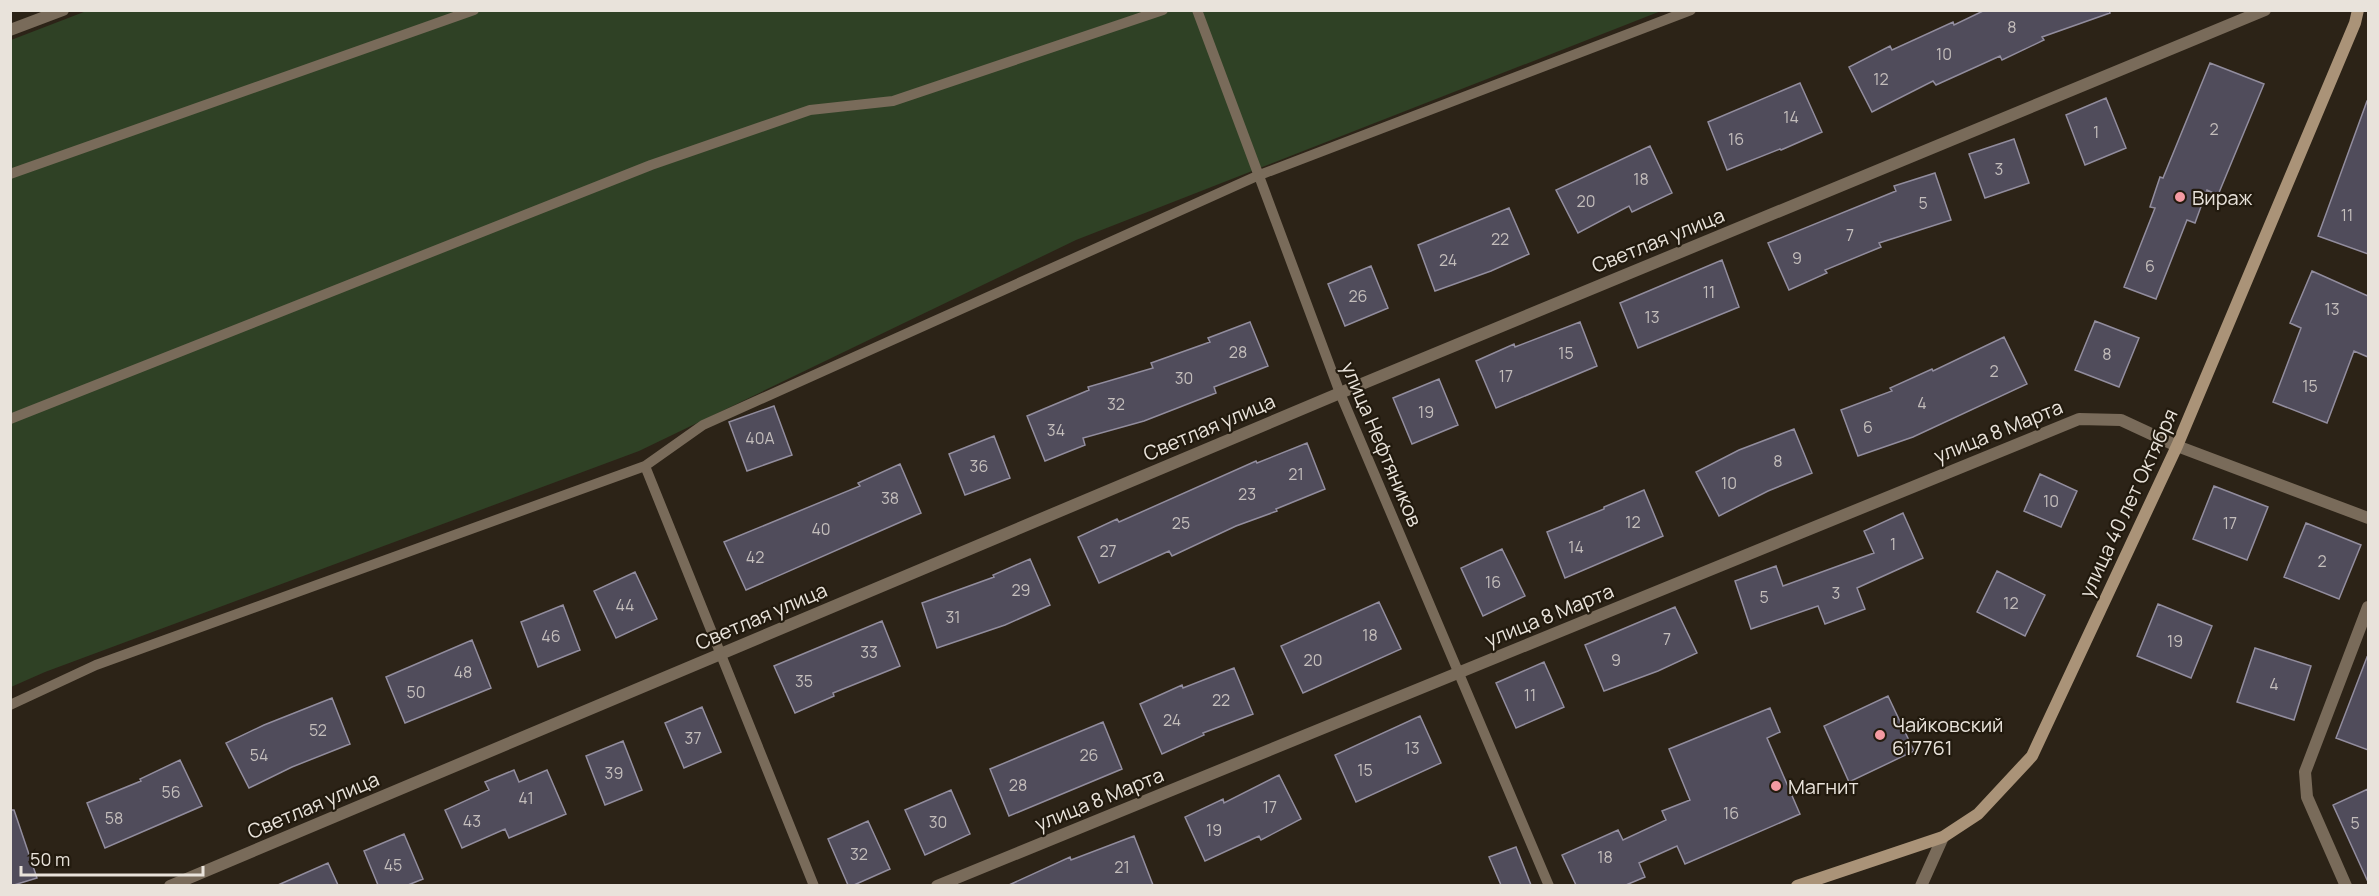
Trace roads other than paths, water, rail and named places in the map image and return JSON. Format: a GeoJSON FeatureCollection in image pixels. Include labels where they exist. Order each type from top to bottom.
{"type":"FeatureCollection","features":[{"type":"Feature","properties":{"kind":"main road","name":"улица 40 лет Октября"},"geometry":{"type":"LineString","coordinates":[[1797,885],[1822,881],[1943,837],[1978,814],[2032,756],[2177,446],[2351,34],[2358,10]]}},
{"type":"Feature","properties":{"kind":"street"},"geometry":{"type":"LineString","coordinates":[[10,30],[63,10]]}},
{"type":"Feature","properties":{"kind":"street","name":"Светлая улица"},"geometry":{"type":"LineString","coordinates":[[170,885],[1340,393],[2265,10]]}},
{"type":"Feature","properties":{"kind":"street","name":"улица 8 Марта"},"geometry":{"type":"LineString","coordinates":[[937,885],[1459,674],[2079,419],[2121,420],[2177,446],[2368,518]]}},
{"type":"Feature","properties":{"kind":"street"},"geometry":{"type":"LineString","coordinates":[[2346,885],[2307,796],[2305,772],[2368,607]]}},
{"type":"Feature","properties":{"kind":"street"},"geometry":{"type":"LineString","coordinates":[[1922,885],[1943,837]]}},
{"type":"Feature","properties":{"kind":"lane"},"geometry":{"type":"LineString","coordinates":[[10,174],[474,10]]}},
{"type":"Feature","properties":{"kind":"lane"},"geometry":{"type":"LineString","coordinates":[[10,419],[651,165],[810,110],[893,101],[1163,10]]}},
{"type":"Feature","properties":{"kind":"lane","name":"улица Нефтяников"},"geometry":{"type":"LineString","coordinates":[[1197,10],[1257,176],[1340,393],[1549,885]]}},
{"type":"Feature","properties":{"kind":"lane"},"geometry":{"type":"LineString","coordinates":[[10,705],[96,665],[645,466],[704,425],[1257,176],[1691,10]]}},
{"type":"Feature","properties":{"kind":"lane"},"geometry":{"type":"LineString","coordinates":[[645,466],[814,885]]}},
{"type":"Feature","properties":{"kind":"place","name":"Вираж"},"geometry":{"type":"Point","coordinates":[2180,197]}},
{"type":"Feature","properties":{"kind":"place","name":"Чайковский 617761"},"geometry":{"type":"Point","coordinates":[1880,735]}},
{"type":"Feature","properties":{"kind":"place","name":"Магнит"},"geometry":{"type":"Point","coordinates":[1776,786]}}]}
